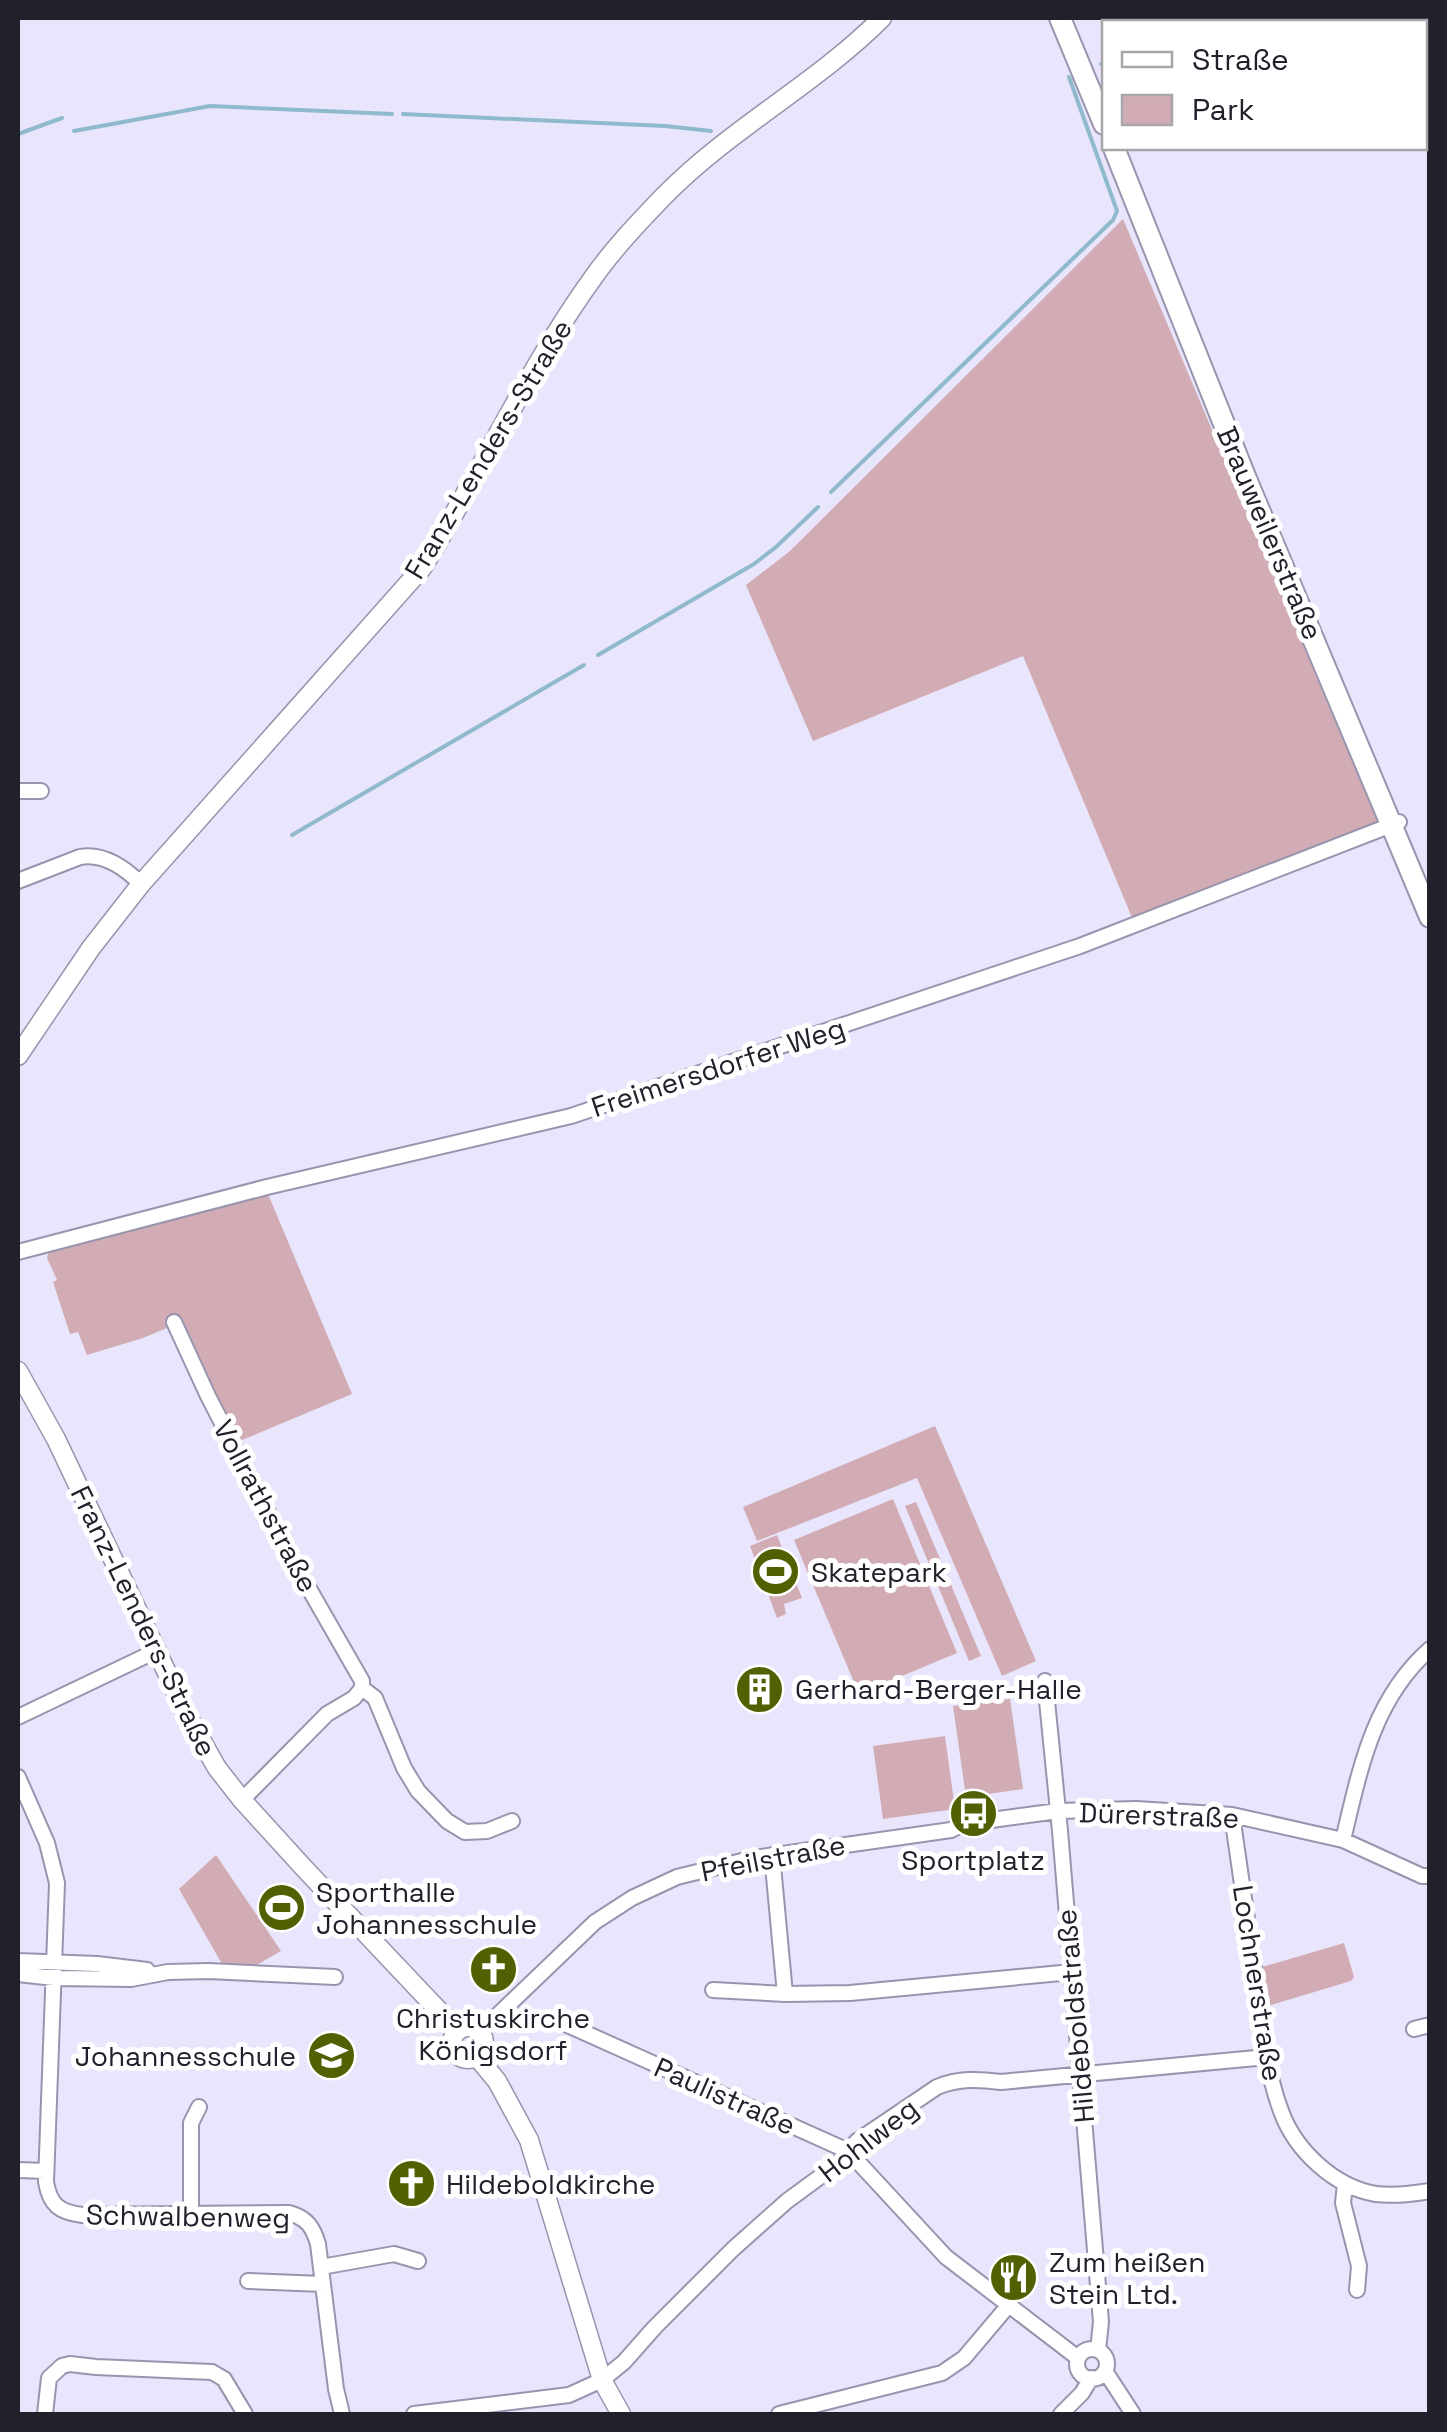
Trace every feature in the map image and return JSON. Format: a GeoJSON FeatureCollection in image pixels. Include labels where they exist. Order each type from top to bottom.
{"type":"FeatureCollection","features":[{"type":"Feature","properties":{"kind":"main road"},"geometry":{"type":"LineString","coordinates":[[1060,18],[1102,119]]}},
{"type":"Feature","properties":{"kind":"main road","name":"Brauweilerstraße"},"geometry":{"type":"LineString","coordinates":[[1115,150],[1246,479],[1396,823],[1430,916]]}},
{"type":"Feature","properties":{"kind":"street","name":"Franz-Lenders-Straße"},"geometry":{"type":"LineString","coordinates":[[18,1056],[91,948],[141,884],[422,568],[528,379],[598,272],[667,194],[704,160],[858,42],[882,18]]}},
{"type":"Feature","properties":{"kind":"street"},"geometry":{"type":"LineString","coordinates":[[18,791],[41,791]]}},
{"type":"Feature","properties":{"kind":"street","name":"Freimersdorfer Weg"},"geometry":{"type":"LineString","coordinates":[[18,1252],[571,1116],[1048,958],[1396,823]]}},
{"type":"Feature","properties":{"kind":"street"},"geometry":{"type":"LineString","coordinates":[[18,881],[90,855],[120,867],[141,884]]}},
{"type":"Feature","properties":{"kind":"street","name":"Vollrathstraße"},"geometry":{"type":"LineString","coordinates":[[174,1322],[229,1439],[292,1559],[360,1674],[362,1688],[375,1698],[404,1768],[418,1791],[447,1821],[465,1832],[487,1831],[512,1821]]}},
{"type":"Feature","properties":{"kind":"street","name":"Franz-Lenders-Straße"},"geometry":{"type":"LineString","coordinates":[[18,1371],[56,1440],[200,1741],[217,1768],[242,1800],[458,2030]]}},
{"type":"Feature","properties":{"kind":"street"},"geometry":{"type":"LineString","coordinates":[[1343,1840],[1378,1718],[1412,1665],[1430,1650]]}},
{"type":"Feature","properties":{"kind":"street"},"geometry":{"type":"LineString","coordinates":[[18,1717],[156,1651]]}},
{"type":"Feature","properties":{"kind":"street","name":"Hildeboldstraße"},"geometry":{"type":"LineString","coordinates":[[1044,1681],[1101,2322],[1098,2350]]}},
{"type":"Feature","properties":{"kind":"street"},"geometry":{"type":"LineString","coordinates":[[242,1800],[327,1714],[354,1698],[362,1688]]}},
{"type":"Feature","properties":{"kind":"street","name":"Schwalbenweg"},"geometry":{"type":"LineString","coordinates":[[18,1777],[47,1843],[57,1883],[46,2172],[50,2198],[59,2210],[68,2213],[301,2216],[314,2230],[342,2414]]}},
{"type":"Feature","properties":{"kind":"street","name":"Dürerstraße"},"geometry":{"type":"LineString","coordinates":[[1058,1811],[1136,1809],[1232,1815],[1343,1840],[1422,1876],[1430,1876]]}},
{"type":"Feature","properties":{"kind":"street","name":"Pfeilstraße"},"geometry":{"type":"LineString","coordinates":[[480,2032],[584,1931],[615,1908],[678,1877],[772,1855],[1058,1811]]}},
{"type":"Feature","properties":{"kind":"street","name":"Lochnerstraße"},"geometry":{"type":"LineString","coordinates":[[1232,1815],[1267,2057],[1281,2110],[1292,2134],[1326,2171],[1346,2184],[1374,2194],[1430,2192]]}},
{"type":"Feature","properties":{"kind":"street"},"geometry":{"type":"LineString","coordinates":[[772,1855],[785,1994]]}},
{"type":"Feature","properties":{"kind":"street"},"geometry":{"type":"LineString","coordinates":[[18,1962],[131,1979],[168,1972],[208,1971],[335,1977]]}},
{"type":"Feature","properties":{"kind":"street"},"geometry":{"type":"LineString","coordinates":[[18,1974],[54,1970]]}},
{"type":"Feature","properties":{"kind":"street"},"geometry":{"type":"LineString","coordinates":[[713,1990],[785,1994],[866,1992],[1072,1972]]}},
{"type":"Feature","properties":{"kind":"street","name":"Paulistraße"},"geometry":{"type":"LineString","coordinates":[[536,2019],[561,2022],[848,2151],[946,2256],[1078,2358],[1079,2371],[1098,2375],[1133,2414]]}},
{"type":"Feature","properties":{"kind":"street"},"geometry":{"type":"LineString","coordinates":[[467,2027],[480,2032],[484,2045],[476,2057],[466,2059],[454,2050],[452,2040],[458,2030],[467,2027]]}},
{"type":"Feature","properties":{"kind":"street"},"geometry":{"type":"LineString","coordinates":[[476,2057],[505,2094],[529,2140],[602,2380],[620,2414]]}},
{"type":"Feature","properties":{"kind":"street","name":"Hohlweg"},"geometry":{"type":"LineString","coordinates":[[602,2380],[733,2249],[787,2201],[836,2165],[857,2141],[937,2087],[972,2079],[1001,2082],[1267,2057]]}},
{"type":"Feature","properties":{"kind":"street"},"geometry":{"type":"LineString","coordinates":[[191,2214],[192,2123],[199,2106]]}},
{"type":"Feature","properties":{"kind":"street"},"geometry":{"type":"LineString","coordinates":[[18,2170],[46,2172]]}},
{"type":"Feature","properties":{"kind":"street"},"geometry":{"type":"LineString","coordinates":[[1346,2184],[1343,2203],[1359,2266],[1358,2290]]}},
{"type":"Feature","properties":{"kind":"street"},"geometry":{"type":"LineString","coordinates":[[321,2266],[394,2254],[418,2261]]}},
{"type":"Feature","properties":{"kind":"street"},"geometry":{"type":"LineString","coordinates":[[248,2281],[323,2284]]}},
{"type":"Feature","properties":{"kind":"street"},"geometry":{"type":"LineString","coordinates":[[778,2414],[942,2373],[964,2358],[1008,2306]]}},
{"type":"Feature","properties":{"kind":"street"},"geometry":{"type":"LineString","coordinates":[[1078,2358],[1085,2351],[1098,2350]]}},
{"type":"Feature","properties":{"kind":"street","name":"Paulistraße"},"geometry":{"type":"LineString","coordinates":[[1098,2350],[1105,2357],[1098,2375]]}},
{"type":"Feature","properties":{"kind":"street"},"geometry":{"type":"LineString","coordinates":[[45,2414],[49,2378],[70,2364],[212,2372],[224,2379],[245,2414]]}},
{"type":"Feature","properties":{"kind":"street"},"geometry":{"type":"LineString","coordinates":[[1061,2414],[1098,2375]]}},
{"type":"Feature","properties":{"kind":"street"},"geometry":{"type":"LineString","coordinates":[[414,2414],[569,2395],[602,2380]]}},
{"type":"Feature","properties":{"kind":"green space"},"geometry":{"type":"Polygon","coordinates":[[[1123,219],[1379,825],[1133,920],[1023,656],[813,741],[746,585],[790,551],[1123,219]]]}},
{"type":"Feature","properties":{"kind":"green space"},"geometry":{"type":"Polygon","coordinates":[[[268,1194],[352,1394],[242,1440],[233,1436],[179,1323],[87,1355],[78,1332],[70,1334],[53,1282],[57,1280],[47,1258],[49,1250],[268,1194]]]}},
{"type":"Feature","properties":{"kind":"green space"},"geometry":{"type":"Polygon","coordinates":[[[935,1426],[1036,1661],[1002,1676],[917,1478],[757,1541],[743,1507],[935,1426]]]}},
{"type":"Feature","properties":{"kind":"green space"},"geometry":{"type":"Polygon","coordinates":[[[893,1499],[957,1653],[859,1694],[794,1540],[893,1499]]]}},
{"type":"Feature","properties":{"kind":"green space"},"geometry":{"type":"Polygon","coordinates":[[[916,1502],[981,1656],[969,1661],[905,1506],[916,1502]]]}},
{"type":"Feature","properties":{"kind":"green space","name":"Skatepark"},"geometry":{"type":"Polygon","coordinates":[[[777,1535],[802,1598],[784,1604],[786,1614],[777,1618],[750,1546],[777,1535]]]}},
{"type":"Feature","properties":{"kind":"green space"},"geometry":{"type":"Polygon","coordinates":[[[1010,1699],[1023,1789],[966,1797],[953,1706],[1010,1699]]]}},
{"type":"Feature","properties":{"kind":"green space"},"geometry":{"type":"Polygon","coordinates":[[[945,1736],[955,1809],[883,1819],[873,1746],[945,1736]]]}},
{"type":"Feature","properties":{"kind":"green space"},"geometry":{"type":"Polygon","coordinates":[[[216,1855],[281,1951],[255,1966],[222,1964],[179,1889],[216,1855]]]}},
{"type":"Feature","properties":{"kind":"green space"},"geometry":{"type":"Polygon","coordinates":[[[1344,1943],[1354,1977],[1351,1981],[1271,2005],[1268,2002],[1262,1967],[1344,1943]]]}},
{"type":"Feature","properties":{"kind":"waterway"},"geometry":{"type":"LineString","coordinates":[[1208,20],[1214,18]]}},
{"type":"Feature","properties":{"kind":"waterway"},"geometry":{"type":"LineString","coordinates":[[831,492],[1113,220],[1117,211],[1069,77]]}},
{"type":"Feature","properties":{"kind":"waterway"},"geometry":{"type":"LineString","coordinates":[[74,131],[210,106],[392,114]]}},
{"type":"Feature","properties":{"kind":"waterway"},"geometry":{"type":"LineString","coordinates":[[403,114],[711,131]]}},
{"type":"Feature","properties":{"kind":"waterway"},"geometry":{"type":"LineString","coordinates":[[18,134],[62,118]]}},
{"type":"Feature","properties":{"kind":"waterway"},"geometry":{"type":"LineString","coordinates":[[598,655],[754,564],[818,507]]}},
{"type":"Feature","properties":{"kind":"waterway"},"geometry":{"type":"LineString","coordinates":[[292,835],[584,665]]}},
{"type":"Feature","properties":{"kind":"place","name":"Skatepark"},"geometry":{"type":"Point","coordinates":[776,1572]}},
{"type":"Feature","properties":{"kind":"place","name":"Gerhard-Berger-Halle"},"geometry":{"type":"Point","coordinates":[760,1689]}},
{"type":"Feature","properties":{"kind":"place","name":"Sportplatz"},"geometry":{"type":"Point","coordinates":[973,1813]}},
{"type":"Feature","properties":{"kind":"place","name":"Sporthalle Johannesschule"},"geometry":{"type":"Point","coordinates":[281,1908]}},
{"type":"Feature","properties":{"kind":"place","name":"Christuskirche Königsdorf"},"geometry":{"type":"Point","coordinates":[493,1970]}},
{"type":"Feature","properties":{"kind":"place","name":"Johannesschule"},"geometry":{"type":"Point","coordinates":[331,2056]}},
{"type":"Feature","properties":{"kind":"place","name":"Hildeboldkirche"},"geometry":{"type":"Point","coordinates":[411,2184]}},
{"type":"Feature","properties":{"kind":"place","name":"Zum heißen Stein Ltd."},"geometry":{"type":"Point","coordinates":[1014,2278]}}]}
